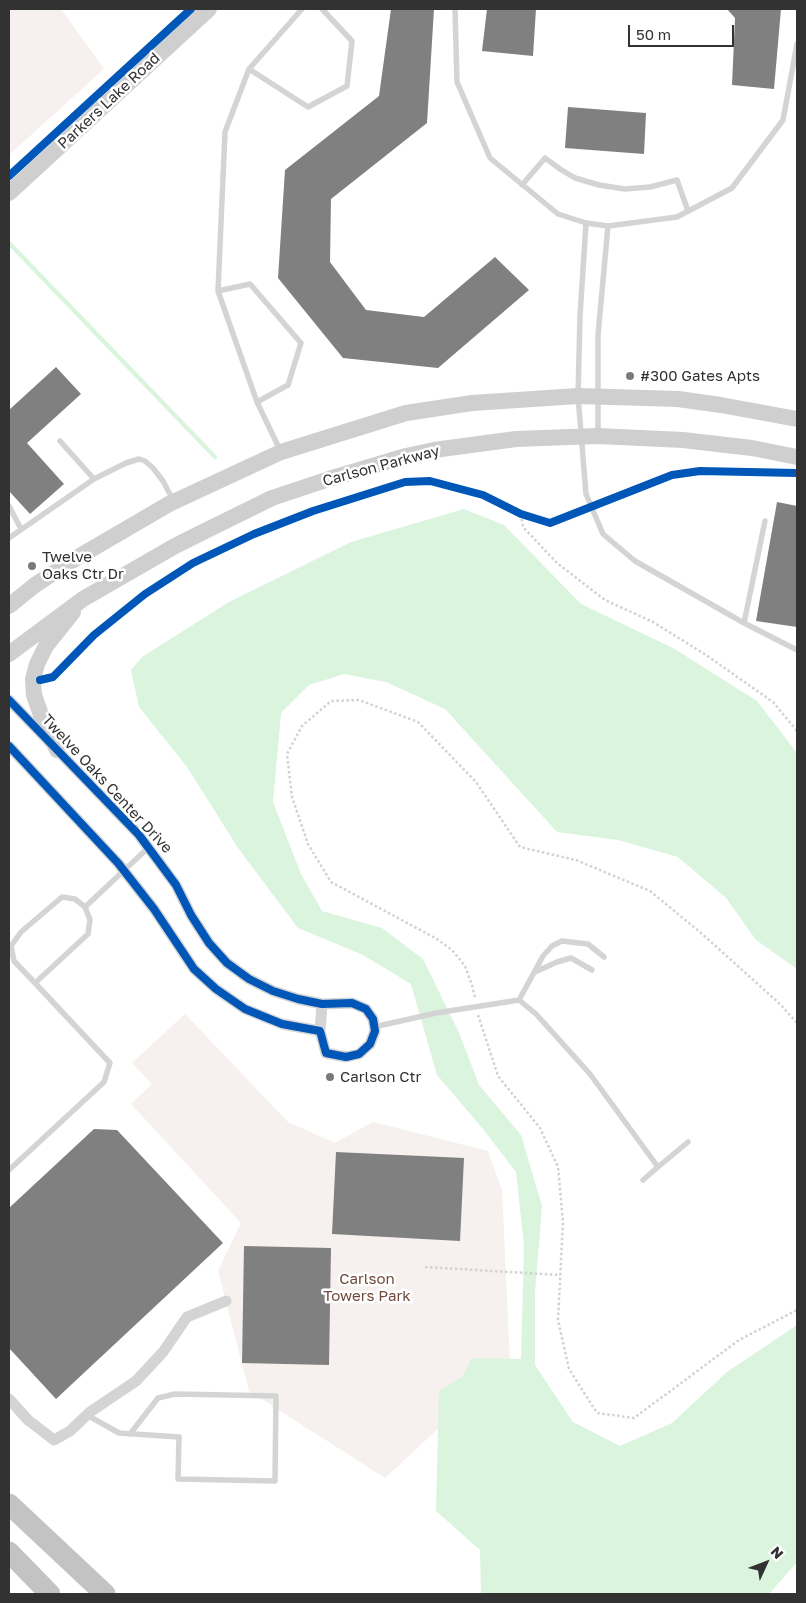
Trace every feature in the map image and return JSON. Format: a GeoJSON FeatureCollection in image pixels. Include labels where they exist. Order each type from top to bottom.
{"type":"FeatureCollection","features":[{"type":"Feature","properties":{"kind":"highway"},"geometry":{"type":"LineString","coordinates":[[9,1504],[105,1594]]}},
{"type":"Feature","properties":{"kind":"highway"},"geometry":{"type":"LineString","coordinates":[[9,1513],[86,1594]]}},
{"type":"Feature","properties":{"kind":"highway"},"geometry":{"type":"LineString","coordinates":[[9,1552],[50,1594]]}},
{"type":"Feature","properties":{"kind":"main road","name":"Parkers Lake Road"},"geometry":{"type":"LineString","coordinates":[[9,192],[209,9]]}},
{"type":"Feature","properties":{"kind":"main road"},"geometry":{"type":"LineString","coordinates":[[9,606],[35,585],[73,560],[174,501],[281,452],[406,413],[472,403],[597,396],[678,399],[721,404],[797,419]]}},
{"type":"Feature","properties":{"kind":"main road","name":"Carlson Parkway"},"geometry":{"type":"LineString","coordinates":[[9,654],[83,599],[174,546],[272,498],[406,456],[434,450],[516,439],[598,436],[683,440],[752,448],[797,457]]}},
{"type":"Feature","properties":{"kind":"main road"},"geometry":{"type":"LineString","coordinates":[[57,750],[40,716],[34,695],[33,679],[37,664],[46,646],[83,599]]}},
{"type":"Feature","properties":{"kind":"street","name":"Twelve Oaks Center Drive"},"geometry":{"type":"LineString","coordinates":[[9,700],[149,847],[176,884],[191,915],[209,943],[227,963],[249,979],[273,991],[322,1004],[352,1003],[366,1009],[373,1019],[374,1027]]}},
{"type":"Feature","properties":{"kind":"street"},"geometry":{"type":"LineString","coordinates":[[9,746],[124,870],[154,909],[194,969],[216,989],[245,1009],[282,1024],[320,1032]]}},
{"type":"Feature","properties":{"kind":"street"},"geometry":{"type":"LineString","coordinates":[[322,1004],[320,1032],[326,1054],[346,1057],[359,1054],[370,1044],[375,1031],[374,1027]]}},
{"type":"Feature","properties":{"kind":"street"},"geometry":{"type":"LineString","coordinates":[[9,1399],[28,1420],[54,1440],[70,1431],[87,1415],[136,1381],[163,1352],[187,1318],[226,1301]]}},
{"type":"Feature","properties":{"kind":"lane"},"geometry":{"type":"LineString","coordinates":[[281,452],[257,402],[218,291],[225,132],[249,70],[302,9]]}},
{"type":"Feature","properties":{"kind":"lane"},"geometry":{"type":"LineString","coordinates":[[249,70],[308,106],[347,86],[352,41],[322,9]]}},
{"type":"Feature","properties":{"kind":"lane"},"geometry":{"type":"LineString","coordinates":[[455,9],[457,82],[490,158],[558,214],[586,223],[608,226],[677,217],[732,188],[783,120],[797,44]]}},
{"type":"Feature","properties":{"kind":"lane"},"geometry":{"type":"LineString","coordinates":[[522,185],[545,158],[575,178],[599,185],[625,189],[650,188],[677,180],[688,211]]}},
{"type":"Feature","properties":{"kind":"lane"},"geometry":{"type":"LineString","coordinates":[[586,223],[578,340],[580,436],[586,494],[603,534],[635,562],[744,623],[797,650]]}},
{"type":"Feature","properties":{"kind":"lane"},"geometry":{"type":"LineString","coordinates":[[598,436],[598,335],[608,226]]}},
{"type":"Feature","properties":{"kind":"lane"},"geometry":{"type":"LineString","coordinates":[[218,291],[250,284],[301,344],[288,385],[257,402]]}},
{"type":"Feature","properties":{"kind":"lane"},"geometry":{"type":"LineString","coordinates":[[60,441],[94,479]]}},
{"type":"Feature","properties":{"kind":"lane"},"geometry":{"type":"LineString","coordinates":[[9,538],[94,479],[126,463],[139,459],[145,461],[163,481],[174,501]]}},
{"type":"Feature","properties":{"kind":"lane"},"geometry":{"type":"LineString","coordinates":[[9,506],[21,529]]}},
{"type":"Feature","properties":{"kind":"lane"},"geometry":{"type":"LineString","coordinates":[[744,623],[765,521]]}},
{"type":"Feature","properties":{"kind":"lane"},"geometry":{"type":"LineString","coordinates":[[85,907],[149,847]]}},
{"type":"Feature","properties":{"kind":"lane"},"geometry":{"type":"LineString","coordinates":[[9,1170],[104,1082],[110,1063],[14,961],[11,946],[21,932],[62,897],[75,899],[85,907],[90,920],[88,934],[35,983]]}},
{"type":"Feature","properties":{"kind":"lane"},"geometry":{"type":"LineString","coordinates":[[519,1000],[548,951],[552,946],[562,941],[588,944],[604,958]]}},
{"type":"Feature","properties":{"kind":"lane"},"geometry":{"type":"LineString","coordinates":[[535,972],[571,958],[592,970]]}},
{"type":"Feature","properties":{"kind":"lane"},"geometry":{"type":"LineString","coordinates":[[374,1027],[473,1007],[519,1000],[536,1014],[590,1074],[658,1167]]}},
{"type":"Feature","properties":{"kind":"lane"},"geometry":{"type":"LineString","coordinates":[[642,1180],[688,1142]]}},
{"type":"Feature","properties":{"kind":"lane"},"geometry":{"type":"LineString","coordinates":[[87,1415],[119,1433],[130,1434],[179,1436],[178,1479],[275,1481],[276,1396],[174,1394],[158,1398],[130,1434]]}},
{"type":"Feature","properties":{"kind":"path"},"geometry":{"type":"LineString","coordinates":[[521,513],[523,527],[557,563],[605,600],[653,622],[706,655],[772,702],[797,731]]}},
{"type":"Feature","properties":{"kind":"path"},"geometry":{"type":"LineString","coordinates":[[797,1023],[781,1005],[700,932],[650,891],[576,860],[520,847],[476,782],[418,722],[358,700],[331,701],[302,726],[287,754],[292,797],[308,844],[331,882],[437,939],[452,950],[465,966],[472,985],[473,1007],[498,1076],[540,1128],[558,1167],[563,1222],[558,1320],[569,1369],[597,1413],[634,1418],[739,1340],[797,1310]]}},
{"type":"Feature","properties":{"kind":"path"},"geometry":{"type":"LineString","coordinates":[[425,1267],[560,1275]]}},
{"type":"Feature","properties":{"kind":"green space"},"geometry":{"type":"Polygon","coordinates":[[[9,9],[61,9],[104,69],[9,155],[9,9]]]}},
{"type":"Feature","properties":{"kind":"green space","name":"Carlson Towers Park"},"geometry":{"type":"Polygon","coordinates":[[[185,1014],[288,1122],[335,1143],[373,1122],[488,1151],[502,1190],[510,1362],[385,1478],[249,1391],[218,1271],[241,1223],[131,1104],[152,1084],[132,1063],[185,1014]]]}},
{"type":"Feature","properties":{"kind":"shaded area"},"geometry":{"type":"Polygon","coordinates":[[[464,509],[504,525],[581,604],[673,648],[757,701],[797,753],[797,969],[756,940],[726,898],[678,857],[618,840],[557,832],[445,709],[386,682],[344,674],[309,685],[281,713],[273,802],[301,874],[322,911],[382,928],[423,959],[460,1035],[479,1085],[521,1135],[542,1206],[535,1293],[535,1365],[573,1422],[620,1446],[672,1423],[727,1372],[797,1325],[797,1562],[769,1594],[481,1594],[480,1550],[436,1511],[439,1391],[462,1377],[472,1358],[521,1359],[524,1245],[516,1172],[483,1129],[437,1075],[411,984],[363,955],[298,928],[238,848],[187,767],[139,707],[131,670],[142,657],[229,602],[351,542],[464,509]]]}},
{"type":"Feature","properties":{"kind":"building"},"geometry":{"type":"Polygon","coordinates":[[[391,9],[434,9],[427,123],[331,199],[330,262],[366,310],[424,317],[495,257],[529,290],[438,368],[343,358],[278,278],[285,170],[379,96],[391,9]]]}},
{"type":"Feature","properties":{"kind":"building"},"geometry":{"type":"Polygon","coordinates":[[[487,9],[536,9],[533,56],[482,51],[487,9]]]}},
{"type":"Feature","properties":{"kind":"building"},"geometry":{"type":"Polygon","coordinates":[[[727,9],[781,9],[774,89],[732,85],[735,18],[727,9]]]}},
{"type":"Feature","properties":{"kind":"building"},"geometry":{"type":"Polygon","coordinates":[[[568,107],[646,113],[644,154],[565,148],[568,107]]]}},
{"type":"Feature","properties":{"kind":"building"},"geometry":{"type":"Polygon","coordinates":[[[56,367],[81,394],[27,443],[64,484],[30,514],[9,491],[9,410],[56,367]]]}},
{"type":"Feature","properties":{"kind":"building"},"geometry":{"type":"Polygon","coordinates":[[[777,502],[797,506],[797,627],[756,621],[777,502]]]}},
{"type":"Feature","properties":{"kind":"building"},"geometry":{"type":"Polygon","coordinates":[[[94,1129],[117,1130],[223,1243],[56,1399],[9,1348],[9,1208],[94,1129]]]}},
{"type":"Feature","properties":{"kind":"building"},"geometry":{"type":"Polygon","coordinates":[[[336,1152],[464,1158],[460,1241],[332,1234],[336,1152]]]}},
{"type":"Feature","properties":{"kind":"building"},"geometry":{"type":"Polygon","coordinates":[[[244,1246],[331,1248],[329,1365],[242,1363],[244,1246]]]}},
{"type":"Feature","properties":{"kind":"waterway"},"geometry":{"type":"LineString","coordinates":[[9,243],[215,457]]}},
{"type":"Feature","properties":{"kind":"cycle path"},"geometry":{"type":"LineString","coordinates":[[9,176],[191,9]]}},
{"type":"Feature","properties":{"kind":"cycle path"},"geometry":{"type":"LineString","coordinates":[[40,680],[53,677],[94,635],[145,594],[193,563],[254,534],[313,511],[405,482],[430,481],[483,495],[521,514],[550,523],[672,475],[700,471],[797,473]]}},
{"type":"Feature","properties":{"kind":"cycle path"},"geometry":{"type":"LineString","coordinates":[[9,700],[139,835],[176,885],[191,915],[209,943],[227,963],[249,979],[273,991],[322,1004],[352,1003],[366,1009],[373,1019],[375,1031],[370,1044],[359,1054],[346,1057],[326,1053],[320,1031],[282,1024],[245,1009],[216,989],[194,969],[154,909],[118,863],[9,746]]}},
{"type":"Feature","properties":{"kind":"place","name":"#300 Gates Apts"},"geometry":{"type":"Point","coordinates":[630,376]}},
{"type":"Feature","properties":{"kind":"place","name":"Twelve Oaks Ctr Dr"},"geometry":{"type":"Point","coordinates":[32,566]}},
{"type":"Feature","properties":{"kind":"place","name":"Carlson Ctr"},"geometry":{"type":"Point","coordinates":[330,1077]}}]}
